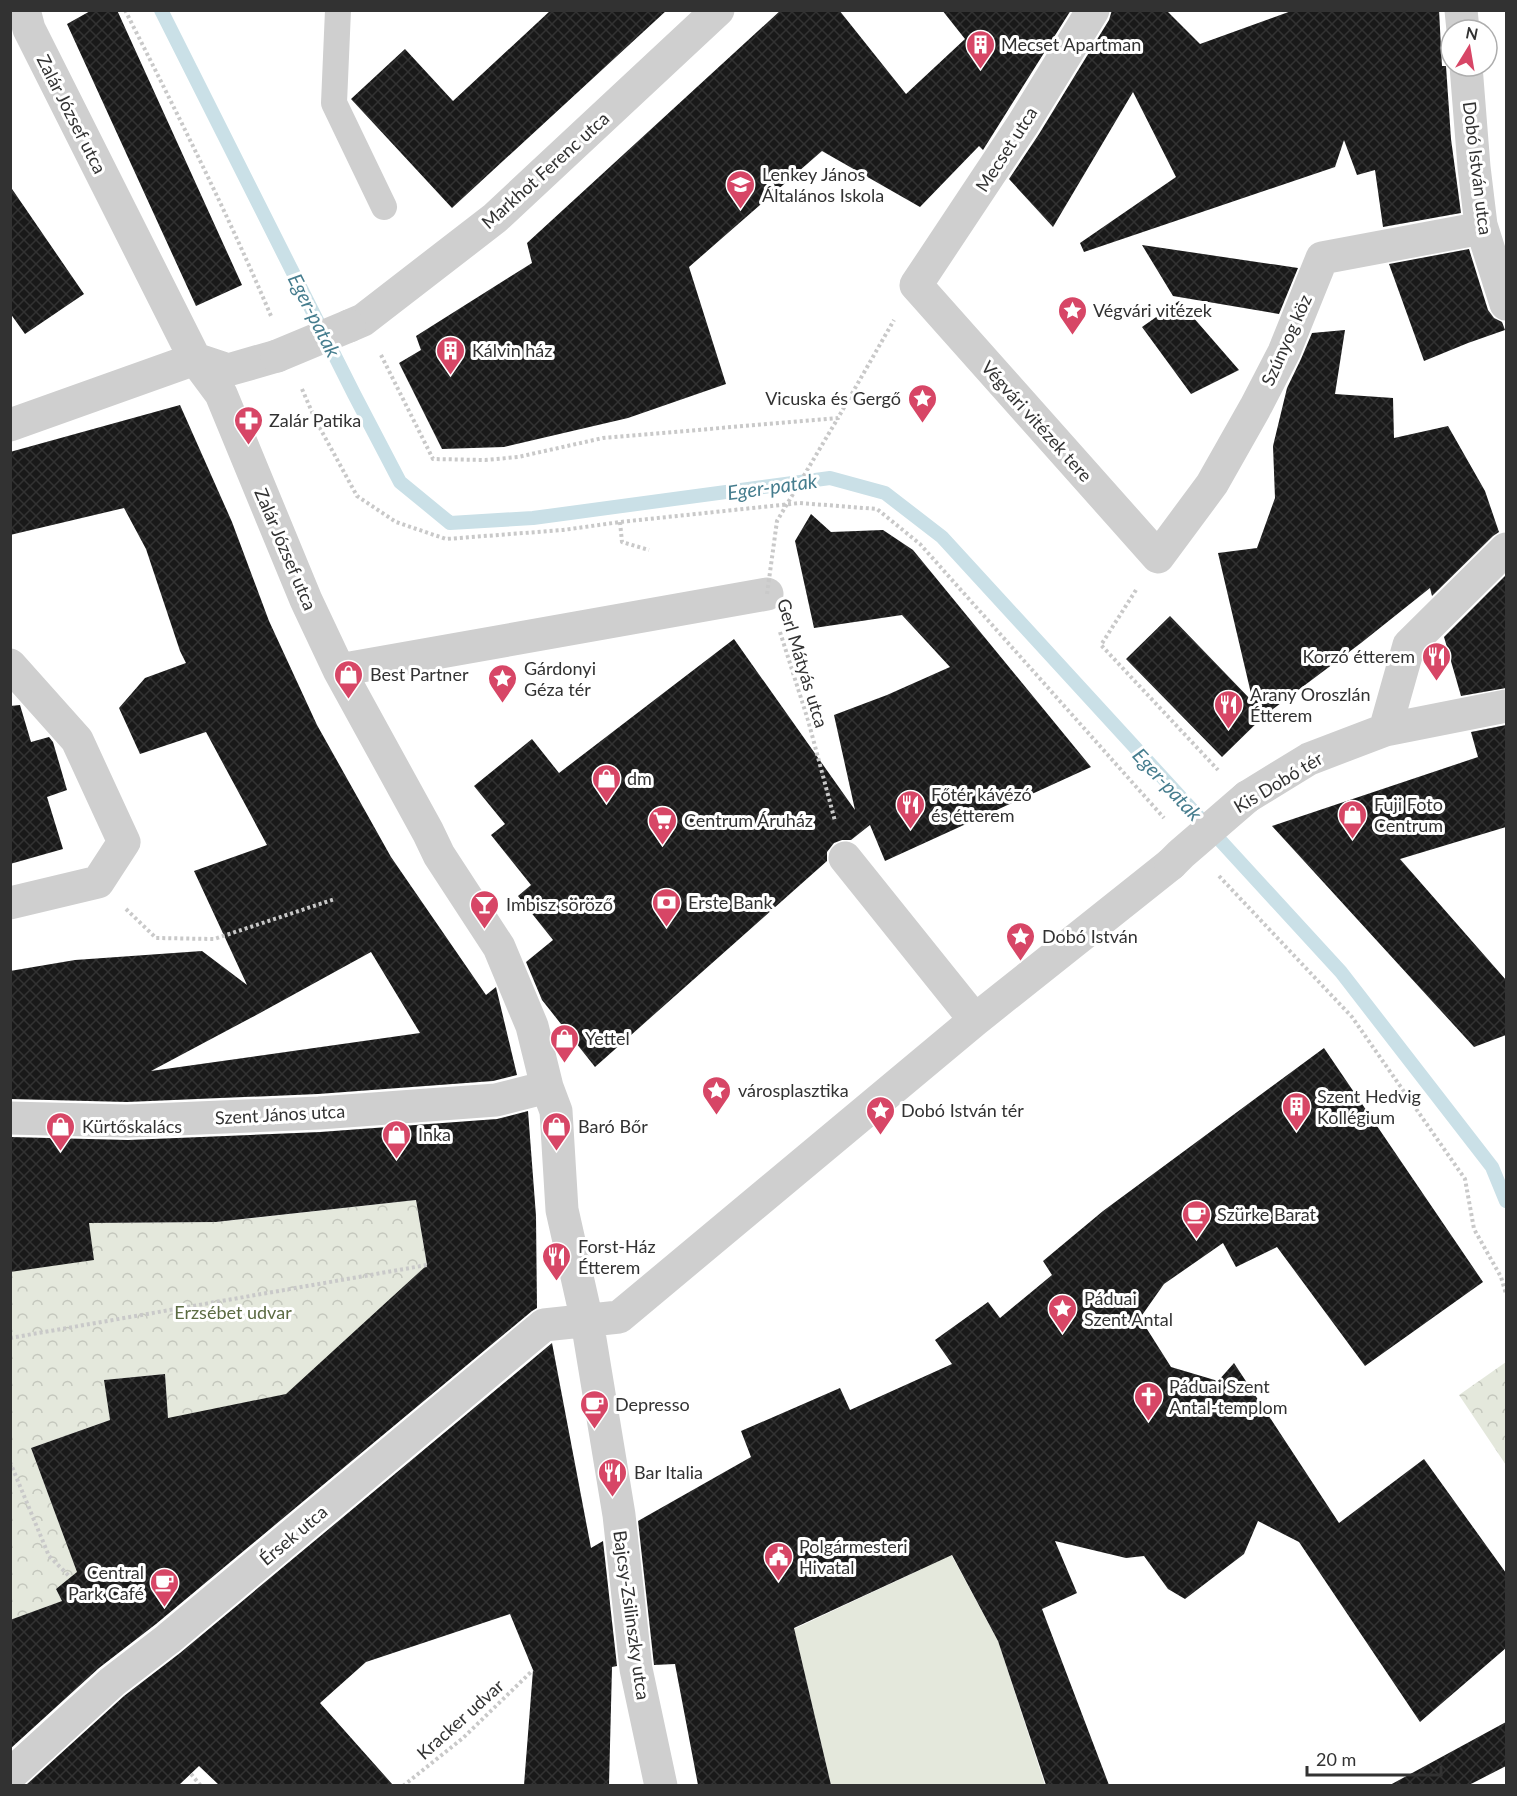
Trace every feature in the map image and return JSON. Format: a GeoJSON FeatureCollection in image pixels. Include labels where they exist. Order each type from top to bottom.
{"type":"FeatureCollection","features":[{"type":"Feature","properties":{"kind":"street","name":"Markhot Ferenc utca"},"geometry":{"type":"LineString","coordinates":[[195,359],[228,370],[277,356],[356,323],[495,218],[718,10]]}},
{"type":"Feature","properties":{"kind":"street","name":"Mecset utca"},"geometry":{"type":"LineString","coordinates":[[916,285],[1023,124],[1093,10]]}},
{"type":"Feature","properties":{"kind":"street","name":"Zalár József utca"},"geometry":{"type":"LineString","coordinates":[[21,25],[195,359],[222,394],[306,600],[339,670],[439,855],[499,947],[532,1026],[547,1087]]}},
{"type":"Feature","properties":{"kind":"street","name":"Dobó István utca"},"geometry":{"type":"LineString","coordinates":[[1467,78],[1482,228],[1506,304]]}},
{"type":"Feature","properties":{"kind":"street","name":"Szúnyog köz"},"geometry":{"type":"LineString","coordinates":[[1158,557],[1212,484],[1255,408],[1284,352],[1322,258],[1482,228]]}},
{"type":"Feature","properties":{"kind":"street","name":"Végvári vitézek tere"},"geometry":{"type":"LineString","coordinates":[[916,285],[1158,557]]}},
{"type":"Feature","properties":{"kind":"street"},"geometry":{"type":"LineString","coordinates":[[10,425],[195,359]]}},
{"type":"Feature","properties":{"kind":"street"},"geometry":{"type":"LineString","coordinates":[[1385,730],[1409,645],[1506,549]]}},
{"type":"Feature","properties":{"kind":"street"},"geometry":{"type":"LineString","coordinates":[[339,670],[768,594]]}},
{"type":"Feature","properties":{"kind":"street"},"geometry":{"type":"LineString","coordinates":[[10,665],[77,740],[124,842],[98,882],[10,903]]}},
{"type":"Feature","properties":{"kind":"street","name":"Kis Dobó tér"},"geometry":{"type":"LineString","coordinates":[[975,1020],[1172,864],[1247,797],[1309,759],[1385,730],[1506,706]]}},
{"type":"Feature","properties":{"kind":"street"},"geometry":{"type":"LineString","coordinates":[[547,1087],[556,1110],[562,1210],[587,1321],[619,1317],[975,1020],[845,858]]}},
{"type":"Feature","properties":{"kind":"street","name":"Szent János utca"},"geometry":{"type":"LineString","coordinates":[[10,1119],[127,1121],[319,1113],[496,1100],[547,1087]]}},
{"type":"Feature","properties":{"kind":"street","name":"Bajcsy-Zsilinszky utca"},"geometry":{"type":"LineString","coordinates":[[587,1321],[619,1515],[636,1669],[661,1785]]}},
{"type":"Feature","properties":{"kind":"street","name":"Érsek utca"},"geometry":{"type":"LineString","coordinates":[[10,1775],[112,1682],[168,1640],[544,1325],[587,1321]]}},
{"type":"Feature","properties":{"kind":"lane"},"geometry":{"type":"LineString","coordinates":[[339,10],[334,104],[384,207]]}},
{"type":"Feature","properties":{"kind":"path","name":"Gerl Mátyás utca"},"geometry":{"type":"LineString","coordinates":[[845,858],[808,720],[768,594],[777,521],[916,285]]}},
{"type":"Feature","properties":{"kind":"path"},"geometry":{"type":"LineString","coordinates":[[356,323],[433,459],[485,460],[518,457],[603,438],[838,418]]}},
{"type":"Feature","properties":{"kind":"path"},"geometry":{"type":"LineString","coordinates":[[620,522],[622,542],[649,550]]}},
{"type":"Feature","properties":{"kind":"path"},"geometry":{"type":"LineString","coordinates":[[1158,557],[1101,645],[1214,765]]}},
{"type":"Feature","properties":{"kind":"path"},"geometry":{"type":"LineString","coordinates":[[98,882],[156,938],[214,939],[335,899]]}},
{"type":"Feature","properties":{"kind":"path"},"geometry":{"type":"LineString","coordinates":[[1465,1179],[1474,1229],[1501,1277],[1506,1293]]}},
{"type":"Feature","properties":{"kind":"path"},"geometry":{"type":"LineString","coordinates":[[10,1338],[428,1265]]}},
{"type":"Feature","properties":{"kind":"path"},"geometry":{"type":"LineString","coordinates":[[10,1462],[49,1556],[70,1577]]}},
{"type":"Feature","properties":{"kind":"path","name":"Kracker udvar"},"geometry":{"type":"LineString","coordinates":[[404,1785],[463,1738],[533,1670]]}},
{"type":"Feature","properties":{"kind":"path"},"geometry":{"type":"LineString","coordinates":[[191,1774],[201,1785]]}},
{"type":"Feature","properties":{"kind":"green space","name":"Erzsébet udvar"},"geometry":{"type":"Polygon","coordinates":[[[416,1200],[427,1265],[346,1402],[168,1420],[165,1374],[105,1380],[110,1420],[31,1448],[59,1523],[105,1554],[56,1589],[62,1601],[11,1620],[11,1272],[89,1223],[217,1222],[416,1200]]]}},
{"type":"Feature","properties":{"kind":"green space"},"geometry":{"type":"Polygon","coordinates":[[[1506,1362],[1506,1465],[1459,1395],[1506,1362]]]}},
{"type":"Feature","properties":{"kind":"green space"},"geometry":{"type":"Polygon","coordinates":[[[926,1508],[998,1641],[1045,1785],[831,1785],[794,1629],[922,1569],[926,1508]]]}},
{"type":"Feature","properties":{"kind":"building"},"geometry":{"type":"Polygon","coordinates":[[[92,10],[117,10],[242,285],[196,306],[67,24],[92,10]]]}},
{"type":"Feature","properties":{"kind":"building"},"geometry":{"type":"Polygon","coordinates":[[[551,10],[667,10],[452,208],[351,99],[405,49],[453,101],[551,10]]]}},
{"type":"Feature","properties":{"kind":"building"},"geometry":{"type":"Polygon","coordinates":[[[781,10],[839,10],[906,94],[965,39],[942,10],[1071,10],[983,150],[979,146],[920,207],[822,151],[689,267],[726,384],[628,418],[504,447],[442,449],[399,363],[421,350],[416,336],[532,263],[527,243],[781,10]]]}},
{"type":"Feature","properties":{"kind":"building"},"geometry":{"type":"Polygon","coordinates":[[[1112,10],[1166,10],[1200,44],[1294,10],[1439,10],[1439,78],[1447,78],[1451,139],[1461,213],[1383,227],[1375,170],[1357,175],[1344,140],[1335,167],[1084,252],[1080,243],[1176,177],[1133,92],[1053,227],[1009,179],[1109,20],[1112,10]]]}},
{"type":"Feature","properties":{"kind":"building"},"geometry":{"type":"Polygon","coordinates":[[[10,186],[84,294],[25,334],[10,313],[10,186]]]}},
{"type":"Feature","properties":{"kind":"building"},"geometry":{"type":"Polygon","coordinates":[[[1142,245],[1298,268],[1279,314],[1173,296],[1142,245]]]}},
{"type":"Feature","properties":{"kind":"building"},"geometry":{"type":"Polygon","coordinates":[[[1469,249],[1488,310],[1494,318],[1502,322],[1505,330],[1424,361],[1389,264],[1469,249]]]}},
{"type":"Feature","properties":{"kind":"building"},"geometry":{"type":"Polygon","coordinates":[[[1179,301],[1239,370],[1191,394],[1142,327],[1179,301]]]}},
{"type":"Feature","properties":{"kind":"building"},"geometry":{"type":"Polygon","coordinates":[[[1345,330],[1335,394],[1393,398],[1394,438],[1448,426],[1485,491],[1499,532],[1432,596],[1430,588],[1265,715],[1222,757],[1126,659],[1170,616],[1253,702],[1218,553],[1257,548],[1275,498],[1273,446],[1287,388],[1312,333],[1345,330]]]}},
{"type":"Feature","properties":{"kind":"building"},"geometry":{"type":"Polygon","coordinates":[[[180,405],[232,522],[269,621],[317,725],[391,857],[486,995],[496,987],[517,1075],[493,1081],[318,1094],[127,1102],[10,1099],[10,971],[75,960],[202,951],[247,985],[194,871],[267,845],[206,732],[140,754],[119,708],[145,678],[186,663],[146,549],[124,508],[10,535],[10,452],[180,405]],[[371,952],[151,1071],[420,1033],[371,952]]]}},
{"type":"Feature","properties":{"kind":"building","name":"Centrum Áruház"},"geometry":{"type":"Polygon","coordinates":[[[811,514],[831,532],[883,530],[913,550],[1091,767],[885,861],[870,825],[851,840],[834,843],[827,852],[827,861],[595,1067],[542,1000],[526,962],[553,940],[518,896],[531,885],[491,835],[505,824],[474,786],[532,739],[559,773],[734,639],[855,810],[834,715],[950,667],[902,615],[814,628],[795,541],[811,514]]]}},
{"type":"Feature","properties":{"kind":"building"},"geometry":{"type":"Polygon","coordinates":[[[1506,575],[1506,688],[1461,696],[1444,637],[1506,575]]]}},
{"type":"Feature","properties":{"kind":"building"},"geometry":{"type":"Polygon","coordinates":[[[20,705],[31,742],[49,737],[53,742],[67,790],[47,797],[63,849],[10,864],[10,706],[20,705]]]}},
{"type":"Feature","properties":{"kind":"building"},"geometry":{"type":"Polygon","coordinates":[[[1506,725],[1506,827],[1400,859],[1506,980],[1506,1035],[1474,1047],[1272,826],[1478,757],[1471,732],[1506,725]]]}},
{"type":"Feature","properties":{"kind":"building"},"geometry":{"type":"Polygon","coordinates":[[[1324,1048],[1483,1282],[1365,1366],[1277,1247],[1236,1267],[1223,1243],[1164,1284],[1140,1318],[1171,1367],[1218,1381],[1234,1363],[1339,1523],[1424,1459],[1506,1573],[1506,1648],[1420,1722],[1299,1542],[1258,1521],[1244,1554],[1185,1599],[1168,1589],[1144,1556],[1126,1558],[1055,1541],[1077,1593],[1042,1609],[1109,1785],[1046,1785],[998,1641],[952,1555],[794,1628],[831,1785],[698,1785],[675,1664],[654,1665],[638,1521],[751,1457],[741,1431],[840,1388],[850,1410],[952,1364],[935,1340],[988,1302],[1000,1318],[1052,1275],[1043,1261],[1103,1211],[1324,1048]]]}},
{"type":"Feature","properties":{"kind":"building"},"geometry":{"type":"Polygon","coordinates":[[[528,1111],[536,1216],[537,1308],[156,1624],[99,1668],[10,1749],[10,1620],[62,1601],[56,1589],[77,1572],[31,1448],[110,1420],[104,1380],[165,1374],[168,1418],[286,1394],[427,1265],[416,1200],[216,1222],[89,1223],[94,1260],[10,1272],[10,1137],[128,1140],[320,1132],[497,1119],[528,1111]]]}},
{"type":"Feature","properties":{"kind":"building"},"geometry":{"type":"Polygon","coordinates":[[[552,1343],[591,1548],[603,1541],[617,1666],[612,1667],[609,1785],[524,1785],[533,1670],[510,1614],[366,1662],[320,1703],[393,1785],[219,1785],[199,1766],[179,1785],[26,1785],[124,1696],[180,1653],[552,1343]]]}},
{"type":"Feature","properties":{"kind":"building"},"geometry":{"type":"Polygon","coordinates":[[[1506,1722],[1506,1766],[1469,1785],[1390,1785],[1506,1722]]]}},
{"type":"Feature","properties":{"kind":"waterway","name":"Eger-patak"},"geometry":{"type":"LineString","coordinates":[[161,10],[400,482],[450,523],[533,518],[830,478],[885,493],[942,537],[1341,972],[1492,1167],[1506,1201]]}},
{"type":"Feature","properties":{"kind":"place","name":"Mecset Apartman"},"geometry":{"type":"Point","coordinates":[980,70]}},
{"type":"Feature","properties":{"kind":"place","name":"Lenkey János Általános Iskola"},"geometry":{"type":"Point","coordinates":[741,210]}},
{"type":"Feature","properties":{"kind":"place","name":"Végvári vitézek"},"geometry":{"type":"Point","coordinates":[1072,336]}},
{"type":"Feature","properties":{"kind":"place","name":"Kálvin ház"},"geometry":{"type":"Point","coordinates":[451,376]}},
{"type":"Feature","properties":{"kind":"place","name":"Vicuska és Gergő"},"geometry":{"type":"Point","coordinates":[922,424]}},
{"type":"Feature","properties":{"kind":"place","name":"Zalár Patika"},"geometry":{"type":"Point","coordinates":[248,446]}},
{"type":"Feature","properties":{"kind":"place","name":"Korzó étterem"},"geometry":{"type":"Point","coordinates":[1436,682]}},
{"type":"Feature","properties":{"kind":"place","name":"Best Partner"},"geometry":{"type":"Point","coordinates":[349,700]}},
{"type":"Feature","properties":{"kind":"place","name":"Gárdonyi Géza tér"},"geometry":{"type":"Point","coordinates":[503,704]}},
{"type":"Feature","properties":{"kind":"place","name":"Arany Oroszlán Étterem"},"geometry":{"type":"Point","coordinates":[1229,730]}},
{"type":"Feature","properties":{"kind":"place","name":"dm"},"geometry":{"type":"Point","coordinates":[606,804]}},
{"type":"Feature","properties":{"kind":"place","name":"Főtér kávézó és étterem"},"geometry":{"type":"Point","coordinates":[910,830]}},
{"type":"Feature","properties":{"kind":"place","name":"Fuji Foto Centrum"},"geometry":{"type":"Point","coordinates":[1353,840]}},
{"type":"Feature","properties":{"kind":"place","name":"Centrum Áruház"},"geometry":{"type":"Point","coordinates":[663,846]}},
{"type":"Feature","properties":{"kind":"place","name":"Erste Bank"},"geometry":{"type":"Point","coordinates":[667,928]}},
{"type":"Feature","properties":{"kind":"place","name":"Imbisz söröző"},"geometry":{"type":"Point","coordinates":[485,930]}},
{"type":"Feature","properties":{"kind":"place","name":"Dobó István"},"geometry":{"type":"Point","coordinates":[1021,962]}},
{"type":"Feature","properties":{"kind":"place","name":"Yettel"},"geometry":{"type":"Point","coordinates":[564,1064]}},
{"type":"Feature","properties":{"kind":"place","name":"városplasztika"},"geometry":{"type":"Point","coordinates":[717,1116]}},
{"type":"Feature","properties":{"kind":"place","name":"Szent Hedvig Kollégium"},"geometry":{"type":"Point","coordinates":[1296,1132]}},
{"type":"Feature","properties":{"kind":"place","name":"Dobó István tér"},"geometry":{"type":"Point","coordinates":[880,1136]}},
{"type":"Feature","properties":{"kind":"place","name":"Kürtőskalács"},"geometry":{"type":"Point","coordinates":[61,1152]}},
{"type":"Feature","properties":{"kind":"place","name":"Baró Bőr"},"geometry":{"type":"Point","coordinates":[557,1152]}},
{"type":"Feature","properties":{"kind":"place","name":"Inka"},"geometry":{"type":"Point","coordinates":[397,1160]}},
{"type":"Feature","properties":{"kind":"place","name":"Szürke Barat"},"geometry":{"type":"Point","coordinates":[1196,1240]}},
{"type":"Feature","properties":{"kind":"place","name":"Forst-Ház Étterem"},"geometry":{"type":"Point","coordinates":[557,1282]}},
{"type":"Feature","properties":{"kind":"place","name":"Páduai Szent Antal"},"geometry":{"type":"Point","coordinates":[1063,1334]}},
{"type":"Feature","properties":{"kind":"place","name":"Páduai Szent Antal-templom"},"geometry":{"type":"Point","coordinates":[1148,1422]}},
{"type":"Feature","properties":{"kind":"place","name":"Depresso"},"geometry":{"type":"Point","coordinates":[594,1430]}},
{"type":"Feature","properties":{"kind":"place","name":"Bar Italia"},"geometry":{"type":"Point","coordinates":[613,1498]}},
{"type":"Feature","properties":{"kind":"place","name":"Polgármesteri Hivatal"},"geometry":{"type":"Point","coordinates":[778,1582]}},
{"type":"Feature","properties":{"kind":"place","name":"Central Park Café"},"geometry":{"type":"Point","coordinates":[165,1608]}}]}
